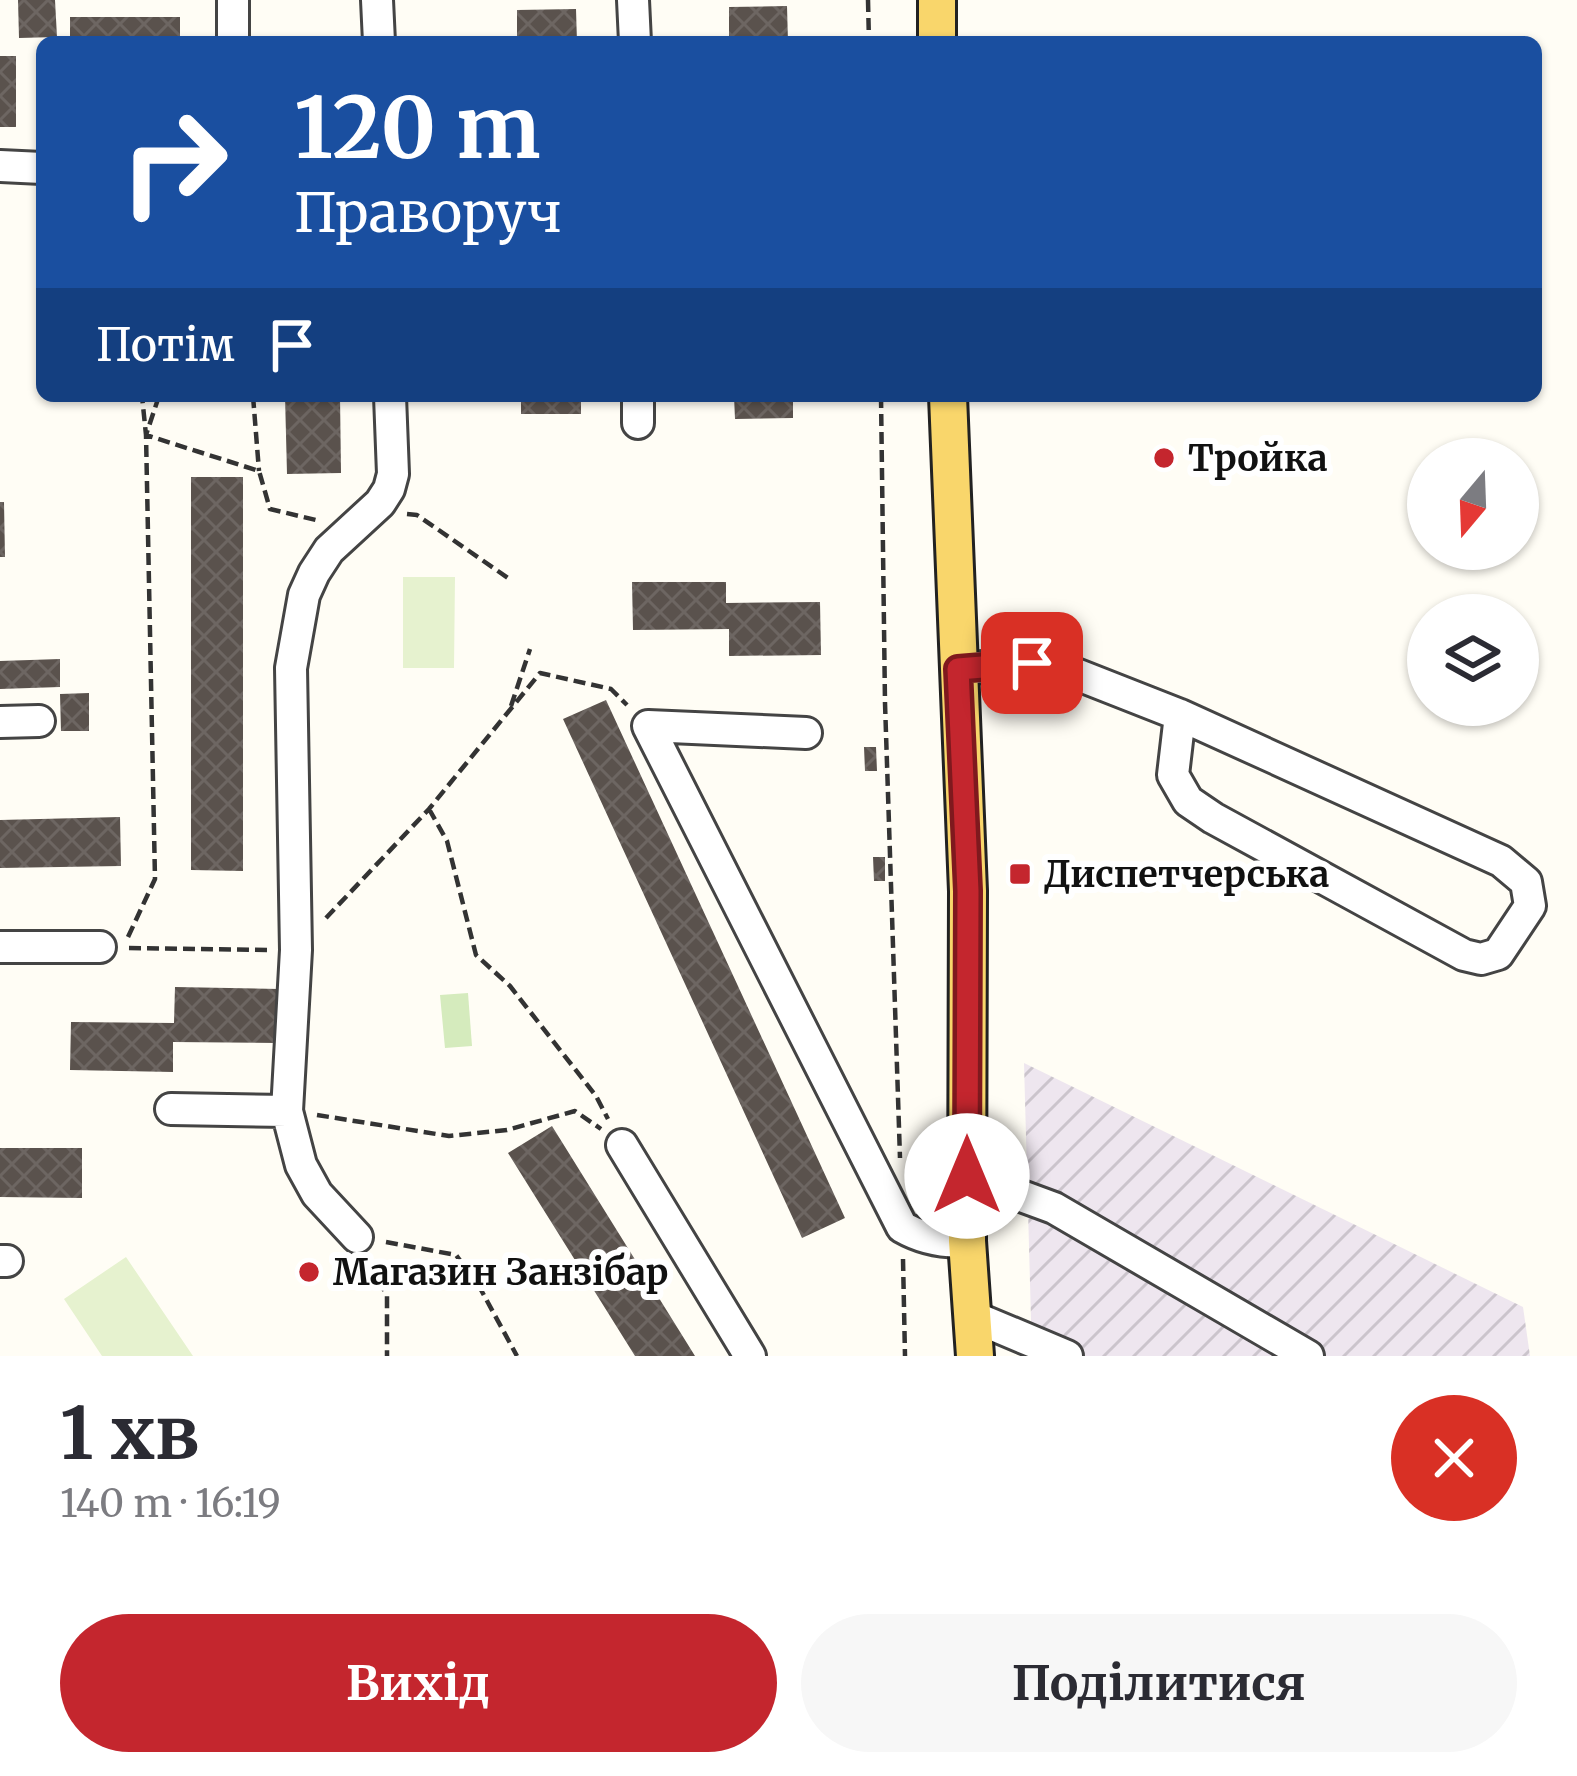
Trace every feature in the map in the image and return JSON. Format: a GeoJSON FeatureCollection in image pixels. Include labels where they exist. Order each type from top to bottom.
{"type":"FeatureCollection","features":[{"type":"Feature","properties":{"kind":"main road"},"geometry":{"type":"LineString","coordinates":[[937,0],[938,36]]}},
{"type":"Feature","properties":{"kind":"main road"},"geometry":{"type":"LineString","coordinates":[[947,402],[968,891],[967,1241],[975,1356]]}},
{"type":"Feature","properties":{"kind":"lane"},"geometry":{"type":"LineString","coordinates":[[233,0],[233,36]]}},
{"type":"Feature","properties":{"kind":"lane"},"geometry":{"type":"LineString","coordinates":[[377,0],[379,36]]}},
{"type":"Feature","properties":{"kind":"lane"},"geometry":{"type":"LineString","coordinates":[[633,0],[634,36]]}},
{"type":"Feature","properties":{"kind":"lane"},"geometry":{"type":"LineString","coordinates":[[0,166],[36,167]]}},
{"type":"Feature","properties":{"kind":"lane"},"geometry":{"type":"LineString","coordinates":[[357,1237],[317,1194],[301,1165],[287,1111],[296,950],[291,668],[304,595],[329,550],[389,489],[393,474],[390,402]]}},
{"type":"Feature","properties":{"kind":"lane"},"geometry":{"type":"LineString","coordinates":[[958,669],[1032,663],[1063,669],[1180,715],[1502,861],[1526,882],[1530,906],[1498,954],[1464,955],[1443,944],[1188,801],[1173,775],[1180,715]]}},
{"type":"Feature","properties":{"kind":"lane"},"geometry":{"type":"LineString","coordinates":[[0,722],[39,721]]}},
{"type":"Feature","properties":{"kind":"lane"},"geometry":{"type":"LineString","coordinates":[[806,733],[648,726],[902,1226],[931,1240],[967,1241]]}},
{"type":"Feature","properties":{"kind":"lane"},"geometry":{"type":"LineString","coordinates":[[0,947],[100,947]]}},
{"type":"Feature","properties":{"kind":"lane"},"geometry":{"type":"LineString","coordinates":[[171,1109],[287,1111]]}},
{"type":"Feature","properties":{"kind":"lane"},"geometry":{"type":"LineString","coordinates":[[622,1145],[750,1356]]}},
{"type":"Feature","properties":{"kind":"lane"},"geometry":{"type":"LineString","coordinates":[[967,1176],[1054,1208],[1308,1356]]}},
{"type":"Feature","properties":{"kind":"lane"},"geometry":{"type":"LineString","coordinates":[[974,1317],[1067,1356]]}},
{"type":"Feature","properties":{"kind":"path"},"geometry":{"type":"LineString","coordinates":[[868,0],[869,36]]}},
{"type":"Feature","properties":{"kind":"path"},"geometry":{"type":"LineString","coordinates":[[143,402],[155,879],[123,948],[296,950],[429,809],[540,673],[611,689],[648,726]]}},
{"type":"Feature","properties":{"kind":"path"},"geometry":{"type":"LineString","coordinates":[[146,435],[157,402]]}},
{"type":"Feature","properties":{"kind":"path"},"geometry":{"type":"LineString","coordinates":[[253,402],[259,471],[270,509],[358,520],[417,515],[508,578]]}},
{"type":"Feature","properties":{"kind":"path"},"geometry":{"type":"LineString","coordinates":[[881,402],[885,703],[900,1158]]}},
{"type":"Feature","properties":{"kind":"path"},"geometry":{"type":"LineString","coordinates":[[146,435],[259,471]]}},
{"type":"Feature","properties":{"kind":"path"},"geometry":{"type":"LineString","coordinates":[[510,710],[530,649]]}},
{"type":"Feature","properties":{"kind":"path"},"geometry":{"type":"LineString","coordinates":[[429,809],[447,841],[476,956],[510,986],[596,1096],[622,1145]]}},
{"type":"Feature","properties":{"kind":"path"},"geometry":{"type":"LineString","coordinates":[[287,1111],[449,1136],[507,1130],[575,1111],[622,1145]]}},
{"type":"Feature","properties":{"kind":"path"},"geometry":{"type":"LineString","coordinates":[[902,1226],[905,1356]]}},
{"type":"Feature","properties":{"kind":"path"},"geometry":{"type":"LineString","coordinates":[[357,1237],[387,1296],[387,1356]]}},
{"type":"Feature","properties":{"kind":"path"},"geometry":{"type":"LineString","coordinates":[[357,1237],[456,1255],[517,1356]]}},
{"type":"Feature","properties":{"kind":"shaded area"},"geometry":{"type":"Polygon","coordinates":[[[1024,1063],[1523,1307],[1530,1356],[1032,1356],[1024,1063]]]}},
{"type":"Feature","properties":{"kind":"green space"},"geometry":{"type":"Polygon","coordinates":[[[403,577],[455,577],[454,668],[403,668],[403,577]]]}},
{"type":"Feature","properties":{"kind":"green space"},"geometry":{"type":"Polygon","coordinates":[[[468,993],[472,1046],[445,1048],[440,995],[468,993]]]}},
{"type":"Feature","properties":{"kind":"green space"},"geometry":{"type":"Polygon","coordinates":[[[126,1257],[193,1356],[102,1356],[64,1299],[126,1257]]]}},
{"type":"Feature","properties":{"kind":"building"},"geometry":{"type":"Polygon","coordinates":[[[18,0],[55,0],[57,36],[19,38],[18,0]]]}},
{"type":"Feature","properties":{"kind":"building"},"geometry":{"type":"Polygon","coordinates":[[[787,6],[788,36],[729,36],[729,7],[787,6]]]}},
{"type":"Feature","properties":{"kind":"building"},"geometry":{"type":"Polygon","coordinates":[[[576,9],[577,36],[517,36],[517,10],[576,9]]]}},
{"type":"Feature","properties":{"kind":"building"},"geometry":{"type":"Polygon","coordinates":[[[70,17],[180,17],[180,36],[70,36],[70,17]]]}},
{"type":"Feature","properties":{"kind":"building"},"geometry":{"type":"Polygon","coordinates":[[[0,56],[16,56],[16,127],[0,127],[0,56]]]}},
{"type":"Feature","properties":{"kind":"building"},"geometry":{"type":"Polygon","coordinates":[[[285,402],[340,402],[341,473],[287,474],[285,402]]]}},
{"type":"Feature","properties":{"kind":"building"},"geometry":{"type":"Polygon","coordinates":[[[521,402],[581,402],[581,414],[521,414],[521,402]]]}},
{"type":"Feature","properties":{"kind":"building"},"geometry":{"type":"Polygon","coordinates":[[[734,402],[793,402],[793,418],[735,419],[734,402]]]}},
{"type":"Feature","properties":{"kind":"building"},"geometry":{"type":"Polygon","coordinates":[[[191,477],[243,477],[243,871],[191,870],[191,477]]]}},
{"type":"Feature","properties":{"kind":"building"},"geometry":{"type":"Polygon","coordinates":[[[0,502],[4,502],[5,557],[0,557],[0,502]]]}},
{"type":"Feature","properties":{"kind":"building"},"geometry":{"type":"Polygon","coordinates":[[[632,582],[726,582],[726,603],[820,602],[821,655],[729,656],[729,629],[633,630],[632,582]]]}},
{"type":"Feature","properties":{"kind":"building"},"geometry":{"type":"Polygon","coordinates":[[[60,659],[60,687],[0,689],[0,661],[60,659]]]}},
{"type":"Feature","properties":{"kind":"building"},"geometry":{"type":"Polygon","coordinates":[[[89,693],[89,731],[61,731],[60,694],[89,693]]]}},
{"type":"Feature","properties":{"kind":"building"},"geometry":{"type":"Polygon","coordinates":[[[606,700],[845,1218],[802,1238],[563,719],[606,700]]]}},
{"type":"Feature","properties":{"kind":"building"},"geometry":{"type":"Polygon","coordinates":[[[864,747],[876,747],[877,771],[865,771],[864,747]]]}},
{"type":"Feature","properties":{"kind":"building"},"geometry":{"type":"Polygon","coordinates":[[[120,817],[121,866],[0,868],[0,820],[120,817]]]}},
{"type":"Feature","properties":{"kind":"building"},"geometry":{"type":"Polygon","coordinates":[[[873,857],[885,857],[885,881],[874,881],[873,857]]]}},
{"type":"Feature","properties":{"kind":"building"},"geometry":{"type":"Polygon","coordinates":[[[175,987],[279,989],[279,1043],[173,1042],[173,1072],[70,1070],[71,1022],[174,1023],[175,987]]]}},
{"type":"Feature","properties":{"kind":"building"},"geometry":{"type":"Polygon","coordinates":[[[552,1126],[695,1356],[635,1356],[508,1153],[552,1126]]]}},
{"type":"Feature","properties":{"kind":"building"},"geometry":{"type":"Polygon","coordinates":[[[0,1148],[82,1148],[82,1198],[0,1197],[0,1148]]]}},
{"type":"Feature","properties":{"kind":"place","name":"Тройка"},"geometry":{"type":"Point","coordinates":[1164,458]}},
{"type":"Feature","properties":{"kind":"place","name":"Диспетчерська"},"geometry":{"type":"Point","coordinates":[1020,874]}},
{"type":"Feature","properties":{"kind":"place","name":"Магазин Занзібар"},"geometry":{"type":"Point","coordinates":[309,1272]}},
{"type":"Feature","properties":{"kind":"route"},"geometry":{"type":"LineString","coordinates":[[967,1176],[968,891],[958,669],[1032,663]]}}]}
